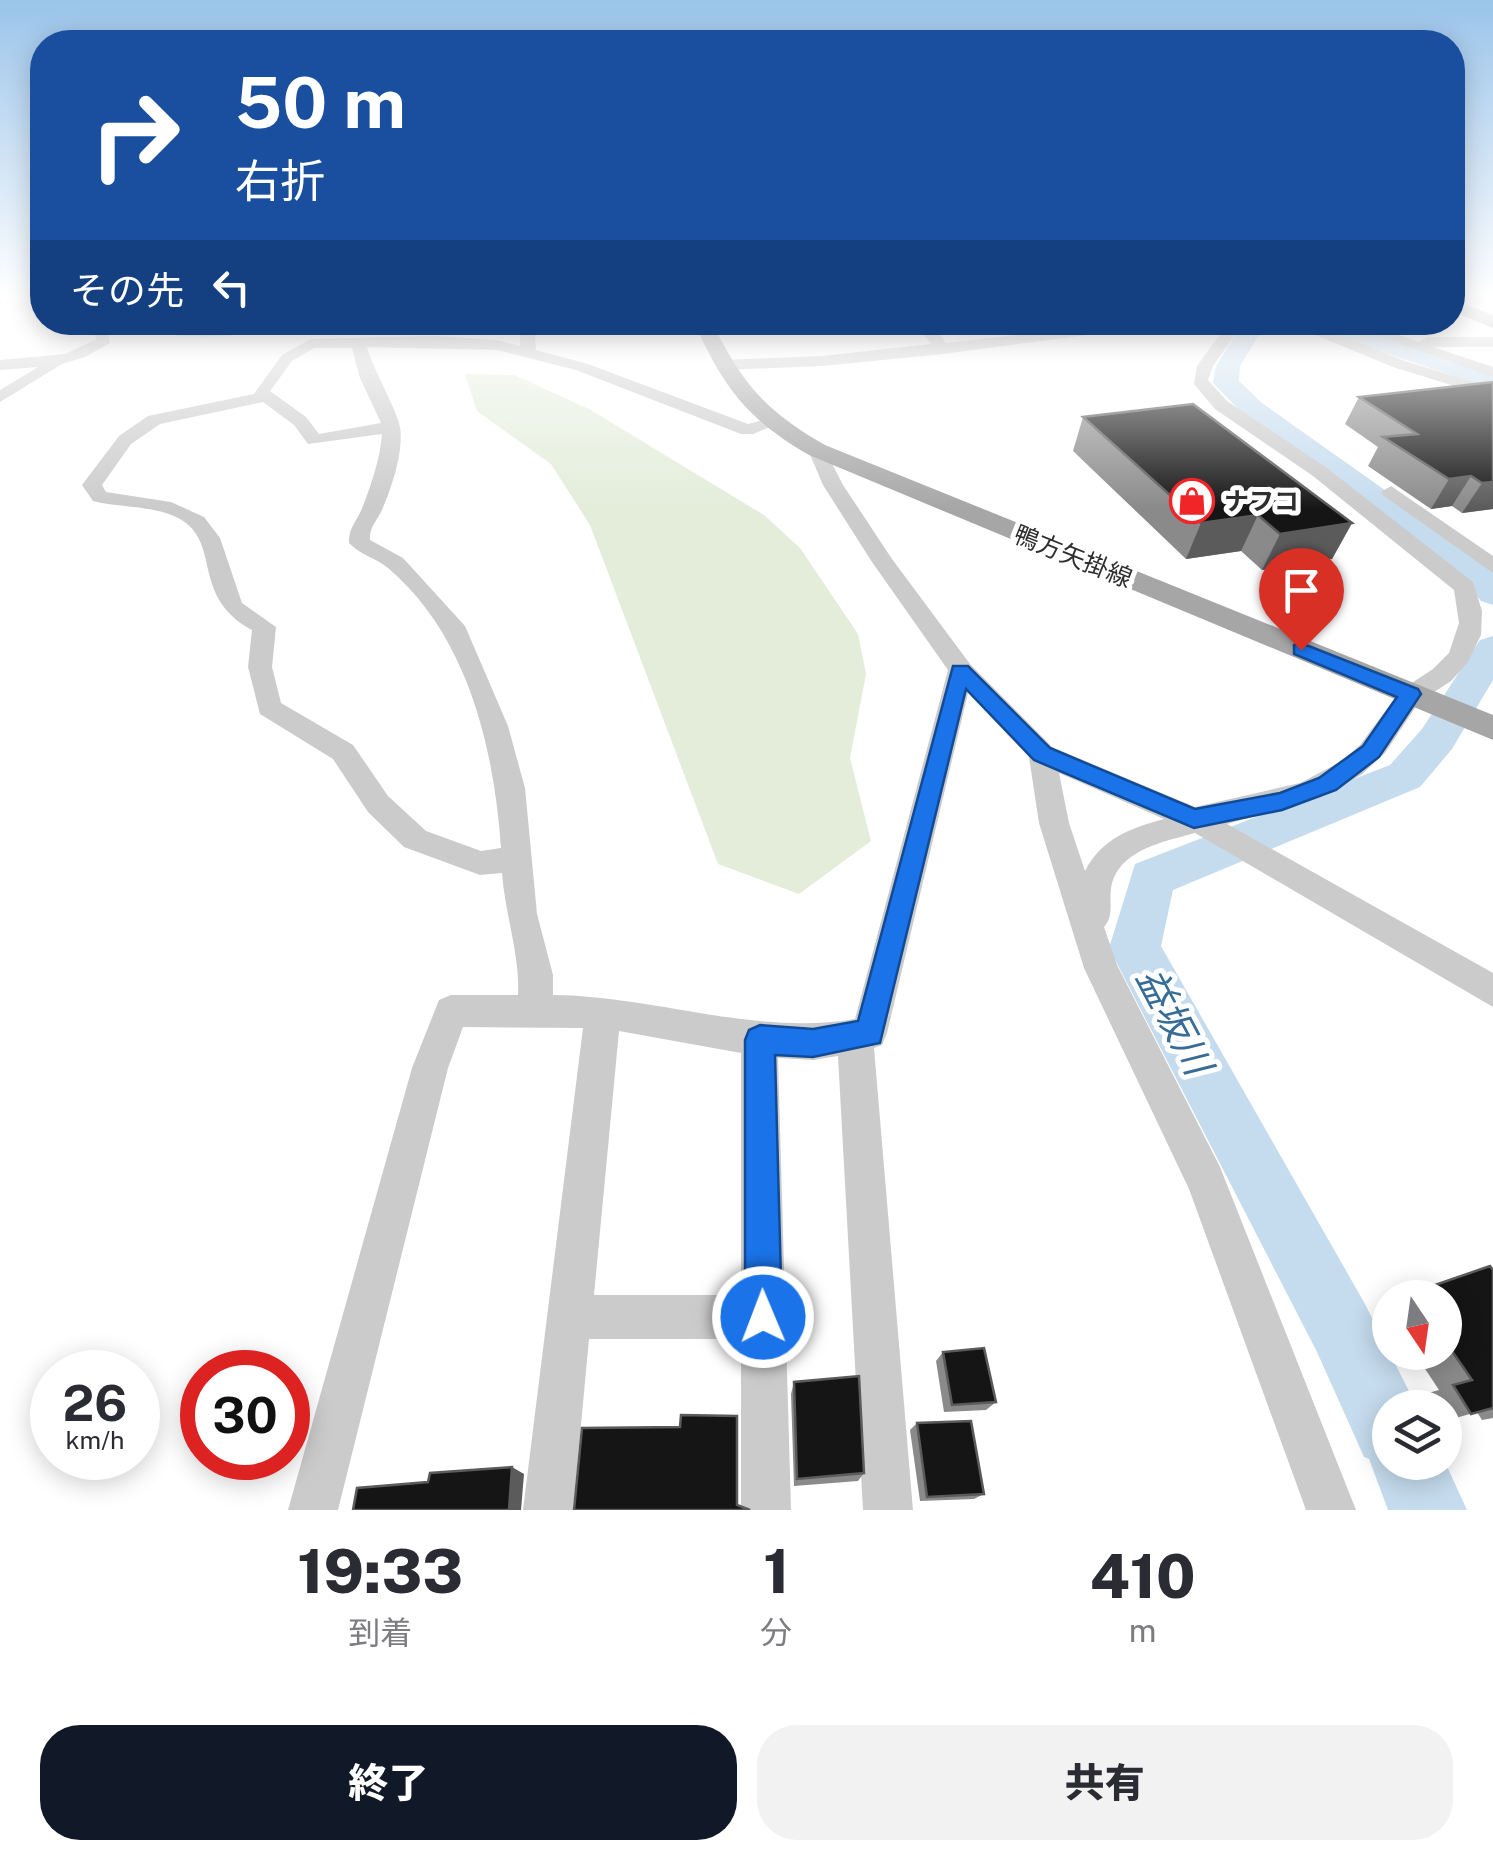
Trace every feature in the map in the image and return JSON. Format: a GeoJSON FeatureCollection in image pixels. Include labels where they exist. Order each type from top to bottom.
{"type":"FeatureCollection","features":[{"type":"Feature","properties":{"kind":"main road","name":"鴨方矢掛線"},"geometry":{"type":"LineString","coordinates":[[723,367],[740,394],[771,422],[817,450],[1484,724]]}},
{"type":"Feature","properties":{"kind":"street"},"geometry":{"type":"LineString","coordinates":[[0,397],[48,367]]}},
{"type":"Feature","properties":{"kind":"street"},"geometry":{"type":"LineString","coordinates":[[279,367],[260,392],[300,421],[314,440],[392,427]]}},
{"type":"Feature","properties":{"kind":"street"},"geometry":{"type":"LineString","coordinates":[[365,367],[392,427],[389,456],[372,510],[359,532],[360,543],[395,563],[457,631],[495,726],[511,788],[521,914],[536,975],[535,1012]]}},
{"type":"Feature","properties":{"kind":"street"},"geometry":{"type":"LineString","coordinates":[[583,367],[747,430],[771,422]]}},
{"type":"Feature","properties":{"kind":"street"},"geometry":{"type":"LineString","coordinates":[[1101,968],[1092,890],[1103,863],[1126,843],[1282,801],[1328,784],[1371,752],[1416,696],[1444,674],[1464,651],[1474,612],[1465,587],[1320,472],[1221,405],[1200,382],[1205,367]]}},
{"type":"Feature","properties":{"kind":"street"},"geometry":{"type":"LineString","coordinates":[[1418,367],[1493,393]]}},
{"type":"Feature","properties":{"kind":"street"},"geometry":{"type":"LineString","coordinates":[[267,396],[154,420],[125,440],[92,486],[100,496],[159,506],[196,519],[209,534],[215,566],[232,608],[264,627],[260,667],[270,708],[343,752],[378,804],[415,839],[480,863],[515,859]]}},
{"type":"Feature","properties":{"kind":"street"},"geometry":{"type":"LineString","coordinates":[[817,450],[873,546],[960,670],[1042,754],[1201,822],[1493,991]]}},
{"type":"Feature","properties":{"kind":"street"},"geometry":{"type":"LineString","coordinates":[[1390,492],[1493,566]]}},
{"type":"Feature","properties":{"kind":"street"},"geometry":{"type":"LineString","coordinates":[[1465,587],[1493,589]]}},
{"type":"Feature","properties":{"kind":"street"},"geometry":{"type":"LineString","coordinates":[[314,1510],[430,1068],[451,1011],[604,1012],[760,1040],[813,1043],[869,1033],[960,670]]}},
{"type":"Feature","properties":{"kind":"street"},"geometry":{"type":"LineString","coordinates":[[1042,754],[1054,823],[1101,968],[1206,1180],[1332,1510]]}},
{"type":"Feature","properties":{"kind":"street"},"geometry":{"type":"LineString","coordinates":[[548,1510],[604,1012]]}},
{"type":"Feature","properties":{"kind":"street"},"geometry":{"type":"LineString","coordinates":[[855,1036],[888,1510]]}},
{"type":"Feature","properties":{"kind":"street"},"geometry":{"type":"LineString","coordinates":[[760,1040],[766,1510]]}},
{"type":"Feature","properties":{"kind":"street"},"geometry":{"type":"LineString","coordinates":[[568,1317],[763,1317]]}},
{"type":"Feature","properties":{"kind":"green space"},"geometry":{"type":"Polygon","coordinates":[[[465,374],[514,375],[589,409],[764,515],[800,548],[858,634],[866,674],[850,758],[871,841],[799,894],[718,864],[590,525],[551,464],[477,411],[465,374]]]}},
{"type":"Feature","properties":{"kind":"building"},"geometry":{"type":"Polygon","coordinates":[[[1493,382],[1493,482],[1482,483],[1471,476],[1449,479],[1383,437],[1417,434],[1359,397],[1493,382]]]}},
{"type":"Feature","properties":{"kind":"building"},"geometry":{"type":"Polygon","coordinates":[[[1193,404],[1352,523],[1280,534],[1258,515],[1201,523],[1083,417],[1193,404]]]}},
{"type":"Feature","properties":{"kind":"building"},"geometry":{"type":"Polygon","coordinates":[[[1490,1266],[1493,1270],[1493,1408],[1471,1414],[1462,1400],[1462,1390],[1453,1385],[1472,1380],[1462,1366],[1462,1280],[1450,1280],[1490,1266]]]}},
{"type":"Feature","properties":{"kind":"building"},"geometry":{"type":"Polygon","coordinates":[[[984,1348],[996,1402],[952,1405],[943,1352],[984,1348]]]}},
{"type":"Feature","properties":{"kind":"building"},"geometry":{"type":"Polygon","coordinates":[[[859,1376],[864,1473],[797,1479],[794,1382],[859,1376]]]}},
{"type":"Feature","properties":{"kind":"building"},"geometry":{"type":"Polygon","coordinates":[[[681,1415],[737,1416],[737,1505],[750,1510],[574,1510],[582,1428],[680,1427],[681,1415]]]}},
{"type":"Feature","properties":{"kind":"building"},"geometry":{"type":"Polygon","coordinates":[[[971,1421],[984,1494],[927,1497],[917,1423],[971,1421]]]}},
{"type":"Feature","properties":{"kind":"building"},"geometry":{"type":"Polygon","coordinates":[[[512,1467],[509,1510],[353,1510],[357,1488],[428,1482],[430,1473],[512,1467]]]}},
{"type":"Feature","properties":{"kind":"waterway","name":"益坂川"},"geometry":{"type":"LineString","coordinates":[[1228,367],[1226,383],[1253,409],[1466,563],[1493,594]]}},
{"type":"Feature","properties":{"kind":"waterway"},"geometry":{"type":"LineString","coordinates":[[1452,367],[1493,381]]}},
{"type":"Feature","properties":{"kind":"waterway","name":"益坂川"},"geometry":{"type":"LineString","coordinates":[[1372,1393],[1341,1328],[1135,948],[1152,878],[1405,776],[1437,739],[1493,648]]}},
{"type":"Feature","properties":{"kind":"waterway","name":"益坂川"},"geometry":{"type":"LineString","coordinates":[[1414,1480],[1428,1510]]}},
{"type":"Feature","properties":{"kind":"place","name":"ナフコ"},"geometry":{"type":"Point","coordinates":[1192,501]}},
{"type":"Feature","properties":{"kind":"route"},"geometry":{"type":"LineString","coordinates":[[763,1317],[760,1040],[813,1043],[869,1033],[960,670],[1042,754],[1194,819],[1282,801],[1328,784],[1371,752],[1410,694],[1301,650]]}}]}
